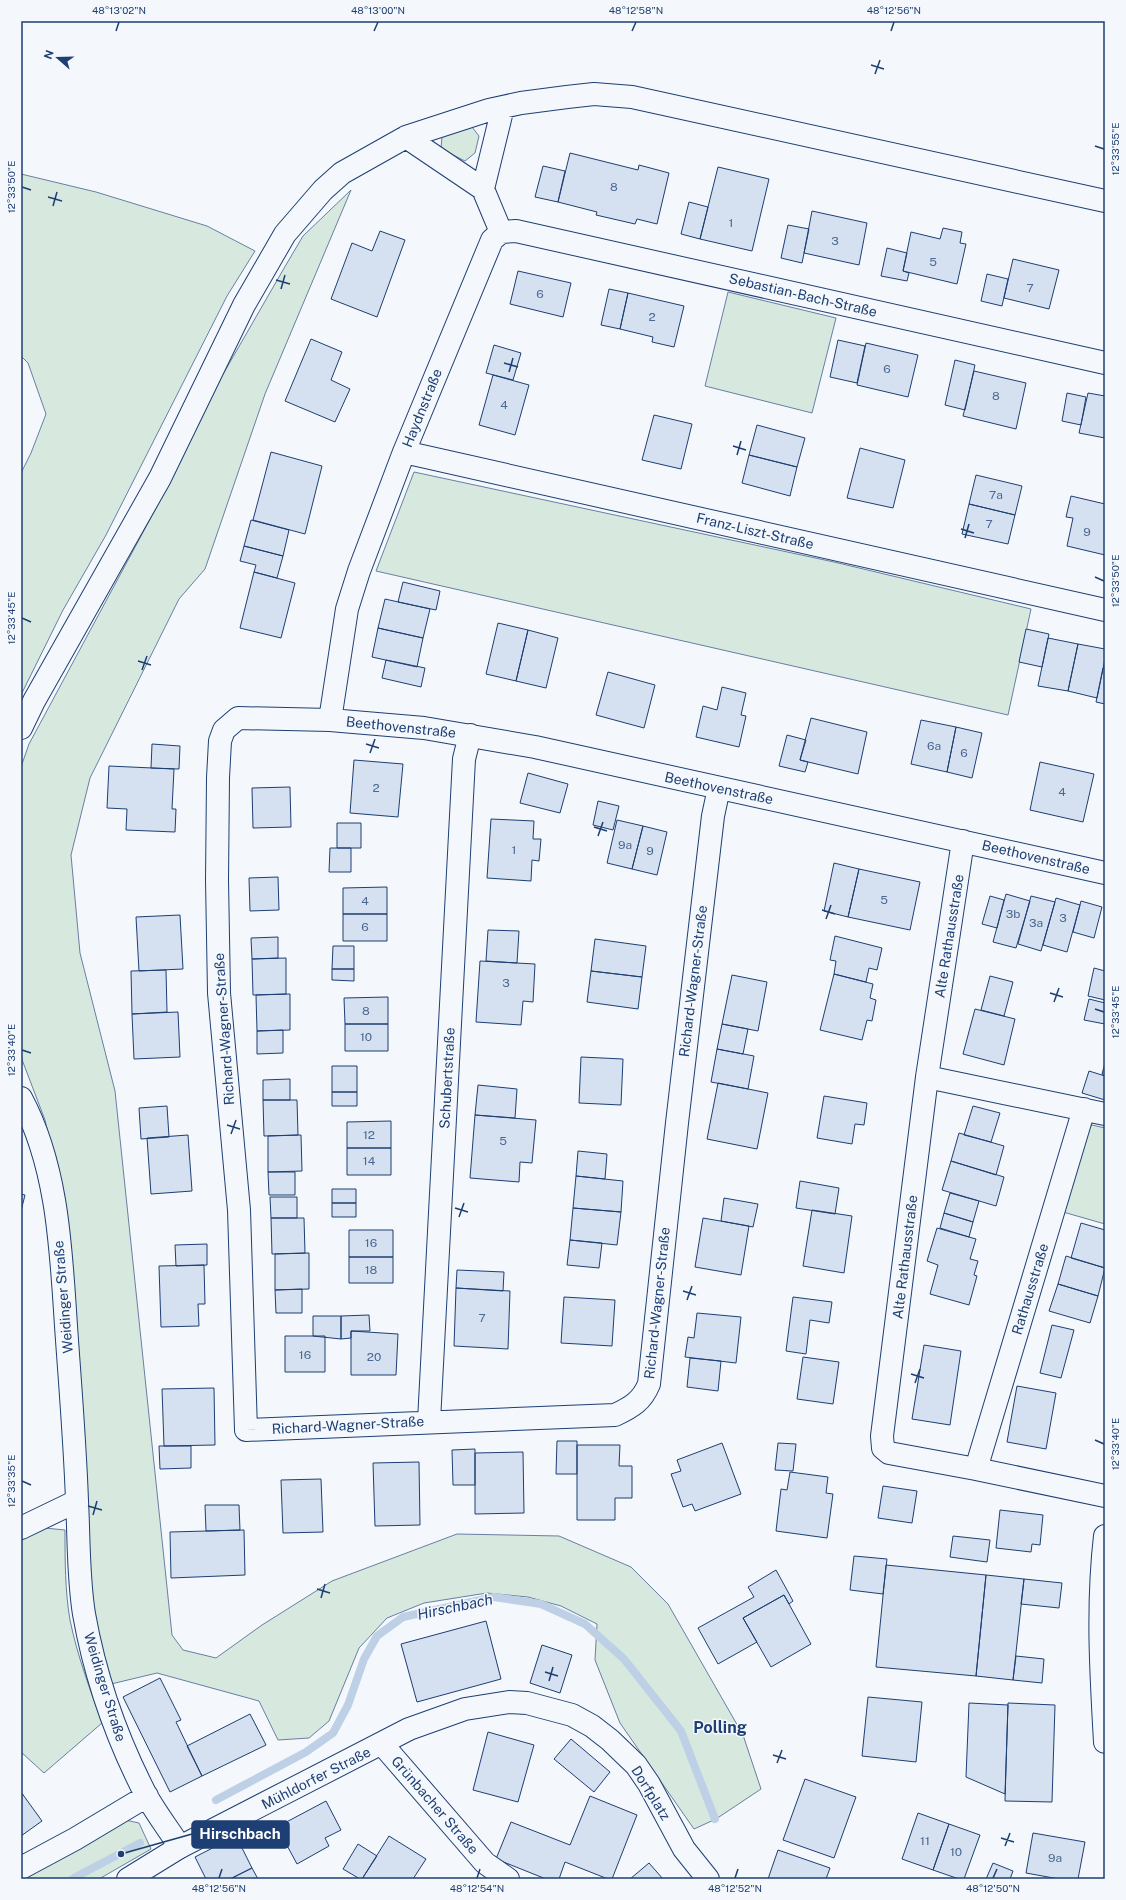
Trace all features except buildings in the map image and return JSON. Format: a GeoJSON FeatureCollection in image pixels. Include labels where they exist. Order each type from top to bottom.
{"type":"FeatureCollection","features":[{"type":"Feature","properties":{"kind":"street"},"geometry":{"type":"LineString","coordinates":[[21,728],[34,701],[160,478],[244,305],[285,234],[323,190],[342,173],[406,137],[458,119],[503,107],[594,94],[632,98],[1105,201]]}},
{"type":"Feature","properties":{"kind":"street"},"geometry":{"type":"LineString","coordinates":[[483,190],[503,107]]}},
{"type":"Feature","properties":{"kind":"street"},"geometry":{"type":"LineString","coordinates":[[406,137],[483,190],[501,232]]}},
{"type":"Feature","properties":{"kind":"street","name":"Sebastian-Bach-Straße"},"geometry":{"type":"LineString","coordinates":[[501,232],[516,231],[1105,363]]}},
{"type":"Feature","properties":{"kind":"street","name":"Haydnstraße"},"geometry":{"type":"LineString","coordinates":[[330,720],[347,609],[359,571],[404,452],[492,240],[501,232]]}},
{"type":"Feature","properties":{"kind":"street","name":"Franz-Liszt-Straße"},"geometry":{"type":"LineString","coordinates":[[404,452],[1105,610]]}},
{"type":"Feature","properties":{"kind":"street","name":"Richard-Wagner-Straße"},"geometry":{"type":"LineString","coordinates":[[330,720],[238,718],[224,730],[220,741],[218,778],[217,880],[219,993],[240,1210],[246,1430],[615,1415],[630,1408],[645,1395],[649,1384],[680,1091],[713,816],[719,788]]}},
{"type":"Feature","properties":{"kind":"street","name":"Beethovenstraße"},"geometry":{"type":"LineString","coordinates":[[330,720],[424,728],[535,747],[1105,873]]}},
{"type":"Feature","properties":{"kind":"street","name":"Schubertstraße"},"geometry":{"type":"LineString","coordinates":[[429,1422],[464,759],[470,735]]}},
{"type":"Feature","properties":{"kind":"street","name":"Alte Rathausstraße"},"geometry":{"type":"LineString","coordinates":[[963,841],[928,1077],[882,1436],[883,1448],[889,1453],[976,1469],[1105,1496]]}},
{"type":"Feature","properties":{"kind":"street"},"geometry":{"type":"LineString","coordinates":[[928,1077],[1105,1114]]}},
{"type":"Feature","properties":{"kind":"street","name":"Weidinger Straße"},"geometry":{"type":"LineString","coordinates":[[21,1098],[29,1112],[42,1151],[53,1192],[65,1308],[80,1569],[84,1612],[89,1640],[98,1674],[122,1744],[147,1796],[180,1847]]}},
{"type":"Feature","properties":{"kind":"street","name":"Rathausstraße"},"geometry":{"type":"LineString","coordinates":[[976,1469],[1084,1109]]}},
{"type":"Feature","properties":{"kind":"street"},"geometry":{"type":"LineString","coordinates":[[21,1528],[77,1501]]}},
{"type":"Feature","properties":{"kind":"street"},"geometry":{"type":"LineString","coordinates":[[1105,1536],[1101,1567],[1099,1620],[1105,1742]]}},
{"type":"Feature","properties":{"kind":"street","name":"Dorfplatz"},"geometry":{"type":"LineString","coordinates":[[464,1709],[509,1702],[527,1703],[572,1715],[592,1726],[610,1740],[636,1765],[649,1784],[684,1849],[708,1879]]}},
{"type":"Feature","properties":{"kind":"street","name":"Mühldorfer Straße"},"geometry":{"type":"LineString","coordinates":[[128,1879],[180,1847],[409,1730],[464,1709]]}},
{"type":"Feature","properties":{"kind":"street","name":"Grünbacher Straße"},"geometry":{"type":"LineString","coordinates":[[382,1744],[485,1862],[508,1879]]}},
{"type":"Feature","properties":{"kind":"street"},"geometry":{"type":"LineString","coordinates":[[21,1868],[75,1839],[147,1796]]}},
{"type":"Feature","properties":{"kind":"shaded area"},"geometry":{"type":"Polygon","coordinates":[[[472,127],[479,136],[475,153],[465,161],[441,149],[442,136],[472,127]]]}},
{"type":"Feature","properties":{"kind":"shaded area"},"geometry":{"type":"Polygon","coordinates":[[[21,174],[96,192],[207,226],[255,251],[227,296],[106,535],[63,610],[21,695],[21,473],[31,453],[46,414],[28,363],[21,356],[21,174]]]}},
{"type":"Feature","properties":{"kind":"shaded area"},"geometry":{"type":"Polygon","coordinates":[[[351,190],[265,394],[205,569],[179,599],[90,778],[71,855],[80,953],[115,1091],[172,1635],[183,1650],[216,1658],[262,1625],[332,1581],[457,1534],[559,1536],[631,1567],[668,1604],[743,1735],[761,1789],[716,1819],[694,1829],[620,1723],[595,1660],[597,1624],[561,1606],[528,1597],[487,1593],[424,1603],[387,1618],[359,1648],[329,1721],[309,1738],[278,1740],[259,1701],[157,1673],[111,1684],[95,1632],[55,1163],[45,1120],[21,1057],[21,767],[29,744],[169,484],[222,376],[303,236],[351,190]]]}},
{"type":"Feature","properties":{"kind":"shaded area"},"geometry":{"type":"Polygon","coordinates":[[[728,292],[836,318],[812,413],[705,386],[728,292]]]}},
{"type":"Feature","properties":{"kind":"shaded area"},"geometry":{"type":"Polygon","coordinates":[[[414,472],[834,562],[1031,609],[1008,715],[376,571],[414,472]]]}},
{"type":"Feature","properties":{"kind":"shaded area"},"geometry":{"type":"Polygon","coordinates":[[[1092,1125],[1105,1128],[1105,1224],[1063,1212],[1086,1130],[1092,1125]]]}},
{"type":"Feature","properties":{"kind":"shaded area"},"geometry":{"type":"Polygon","coordinates":[[[45,1528],[65,1530],[66,1587],[70,1620],[88,1685],[102,1723],[44,1773],[21,1752],[21,1534],[45,1528]]]}},
{"type":"Feature","properties":{"kind":"shaded area"},"geometry":{"type":"Polygon","coordinates":[[[125,1820],[139,1823],[151,1849],[99,1879],[21,1879],[21,1877],[125,1820]]]}},
{"type":"Feature","properties":{"kind":"waterway","name":"Hirschbach"},"geometry":{"type":"LineString","coordinates":[[216,1800],[306,1752],[333,1733],[348,1705],[364,1659],[377,1636],[403,1617],[494,1597],[541,1604],[585,1624],[624,1659],[681,1731],[715,1819]]}},
{"type":"Feature","properties":{"kind":"waterway","name":"Hirschbach"},"geometry":{"type":"LineString","coordinates":[[72,1879],[140,1843]]}},
{"type":"Feature","properties":{"kind":"place","name":"Hirschbach"},"geometry":{"type":"Point","coordinates":[121,1854]}},
{"type":"Feature","properties":{"kind":"district","name":"Polling"},"geometry":{"type":"Point","coordinates":[720,1727]}}]}
